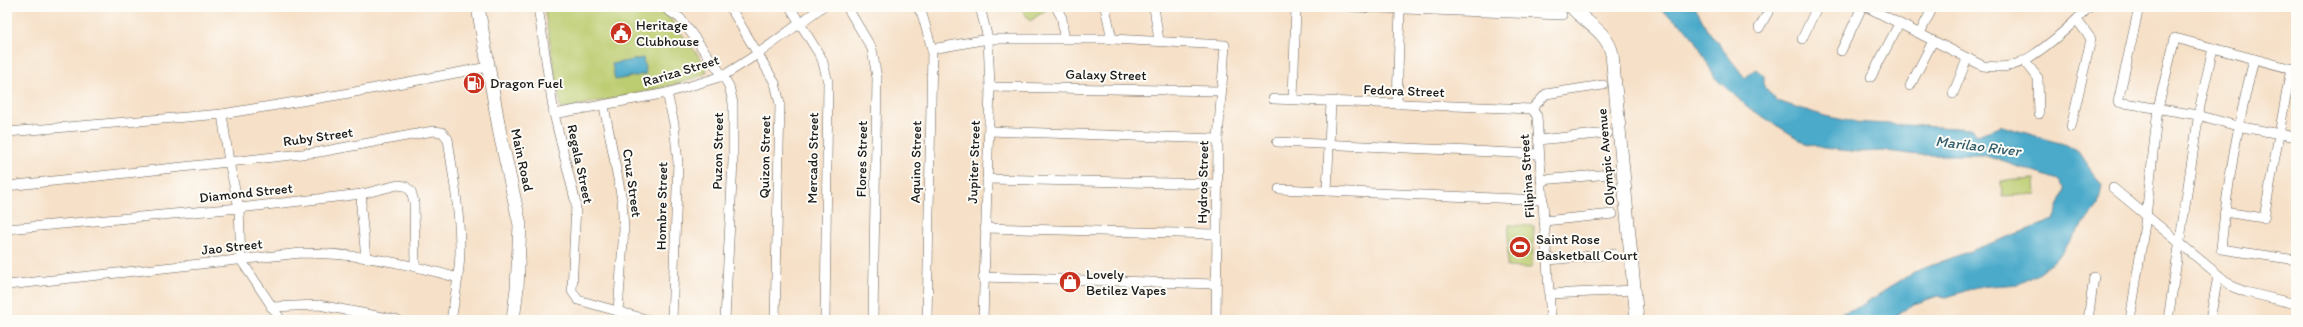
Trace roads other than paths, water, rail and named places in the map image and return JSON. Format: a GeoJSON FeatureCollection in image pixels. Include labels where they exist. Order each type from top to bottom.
{"type":"FeatureCollection","features":[{"type":"Feature","properties":{"kind":"street","name":"Main Road"},"geometry":{"type":"LineString","coordinates":[[478,7],[500,134],[520,225],[517,288],[513,320]]}},
{"type":"Feature","properties":{"kind":"street","name":"Regala Street"},"geometry":{"type":"LineString","coordinates":[[538,7],[554,114],[576,204],[572,291],[578,300],[649,320]]}},
{"type":"Feature","properties":{"kind":"street","name":"Puzon Street"},"geometry":{"type":"LineString","coordinates":[[663,7],[680,18],[729,86],[733,110],[733,161],[724,320]]}},
{"type":"Feature","properties":{"kind":"street","name":"Quizon Street"},"geometry":{"type":"LineString","coordinates":[[730,7],[759,53],[775,83],[780,104],[775,320]]}},
{"type":"Feature","properties":{"kind":"street","name":"Mercado Street"},"geometry":{"type":"LineString","coordinates":[[790,7],[801,22],[822,59],[828,82],[825,320]]}},
{"type":"Feature","properties":{"kind":"street","name":"Rariza Street"},"geometry":{"type":"LineString","coordinates":[[554,114],[604,106],[667,92],[723,76],[759,53],[822,7]]}},
{"type":"Feature","properties":{"kind":"street","name":"Flores Street"},"geometry":{"type":"LineString","coordinates":[[846,7],[872,49],[877,78],[873,320]]}},
{"type":"Feature","properties":{"kind":"street","name":"Aquino Street"},"geometry":{"type":"LineString","coordinates":[[917,7],[922,14],[932,49],[927,320]]}},
{"type":"Feature","properties":{"kind":"street","name":"Jupiter Street"},"geometry":{"type":"LineString","coordinates":[[980,7],[988,39],[990,86],[983,277],[983,320]]}},
{"type":"Feature","properties":{"kind":"street"},"geometry":{"type":"LineString","coordinates":[[1056,7],[1062,18],[1064,38]]}},
{"type":"Feature","properties":{"kind":"street"},"geometry":{"type":"LineString","coordinates":[[1105,7],[1112,39]]}},
{"type":"Feature","properties":{"kind":"street"},"geometry":{"type":"LineString","coordinates":[[932,49],[988,39],[1064,38],[1158,41],[1154,7]]}},
{"type":"Feature","properties":{"kind":"street"},"geometry":{"type":"LineString","coordinates":[[1293,99],[1296,7]]}},
{"type":"Feature","properties":{"kind":"street"},"geometry":{"type":"LineString","coordinates":[[1352,7],[1389,8],[1400,10],[1567,11]]}},
{"type":"Feature","properties":{"kind":"street"},"geometry":{"type":"LineString","coordinates":[[1759,28],[1771,7]]}},
{"type":"Feature","properties":{"kind":"street"},"geometry":{"type":"LineString","coordinates":[[1802,39],[1817,7]]}},
{"type":"Feature","properties":{"kind":"street"},"geometry":{"type":"LineString","coordinates":[[1841,51],[1862,7]]}},
{"type":"Feature","properties":{"kind":"street"},"geometry":{"type":"LineString","coordinates":[[1867,7],[1885,11],[1899,24],[1920,33],[1983,66],[2000,68],[2025,61],[2076,20],[2089,7]]}},
{"type":"Feature","properties":{"kind":"street"},"geometry":{"type":"LineString","coordinates":[[1920,33],[1933,7]]}},
{"type":"Feature","properties":{"kind":"street"},"geometry":{"type":"LineString","coordinates":[[2139,7],[2118,102],[2198,115],[2237,126],[2296,137]]}},
{"type":"Feature","properties":{"kind":"street"},"geometry":{"type":"LineString","coordinates":[[1397,104],[1400,10]]}},
{"type":"Feature","properties":{"kind":"street","name":"Olympic Avenue"},"geometry":{"type":"LineString","coordinates":[[1567,11],[1602,34],[1610,46],[1616,85],[1637,320]]}},
{"type":"Feature","properties":{"kind":"street"},"geometry":{"type":"LineString","coordinates":[[2071,128],[2091,39],[2076,20]]}},
{"type":"Feature","properties":{"kind":"street"},"geometry":{"type":"LineString","coordinates":[[1871,77],[1899,24]]}},
{"type":"Feature","properties":{"kind":"street"},"geometry":{"type":"LineString","coordinates":[[2130,320],[2146,217],[2158,108],[2175,38],[2294,69],[2264,218],[2224,212]]}},
{"type":"Feature","properties":{"kind":"street"},"geometry":{"type":"LineString","coordinates":[[1910,86],[1933,40]]}},
{"type":"Feature","properties":{"kind":"street","name":"Hydros Street"},"geometry":{"type":"LineString","coordinates":[[1158,41],[1225,44],[1218,139],[1215,284],[1216,320]]}},
{"type":"Feature","properties":{"kind":"street"},"geometry":{"type":"LineString","coordinates":[[2168,320],[2198,115],[2213,48]]}},
{"type":"Feature","properties":{"kind":"street"},"geometry":{"type":"LineString","coordinates":[[1952,94],[1967,58]]}},
{"type":"Feature","properties":{"kind":"street"},"geometry":{"type":"LineString","coordinates":[[2254,59],[2237,126],[2224,212],[2221,249],[2296,260]]}},
{"type":"Feature","properties":{"kind":"street"},"geometry":{"type":"LineString","coordinates":[[2025,61],[2038,78],[2040,114]]}},
{"type":"Feature","properties":{"kind":"street"},"geometry":{"type":"LineString","coordinates":[[7,132],[222,114],[344,94],[488,67]]}},
{"type":"Feature","properties":{"kind":"street"},"geometry":{"type":"LineString","coordinates":[[1532,109],[1546,94],[1603,85]]}},
{"type":"Feature","properties":{"kind":"street","name":"Galaxy Street"},"geometry":{"type":"LineString","coordinates":[[990,86],[1221,91]]}},
{"type":"Feature","properties":{"kind":"street","name":"Hombre Street"},"geometry":{"type":"LineString","coordinates":[[667,92],[674,124],[678,163],[672,320]]}},
{"type":"Feature","properties":{"kind":"street","name":"Fedora Street"},"geometry":{"type":"LineString","coordinates":[[1274,98],[1331,102],[1532,109]]}},
{"type":"Feature","properties":{"kind":"street"},"geometry":{"type":"LineString","coordinates":[[1327,191],[1331,102]]}},
{"type":"Feature","properties":{"kind":"street","name":"Cruz Street"},"geometry":{"type":"LineString","coordinates":[[604,106],[622,200],[624,229],[618,311]]}},
{"type":"Feature","properties":{"kind":"street","name":"Filipina Street"},"geometry":{"type":"LineString","coordinates":[[1532,109],[1537,116],[1551,320]]}},
{"type":"Feature","properties":{"kind":"street"},"geometry":{"type":"LineString","coordinates":[[222,114],[229,162],[239,208],[241,260],[281,320]]}},
{"type":"Feature","properties":{"kind":"street","name":"Ruby Street"},"geometry":{"type":"LineString","coordinates":[[7,186],[320,152],[433,131],[442,132],[448,139],[456,194],[460,250],[458,278],[451,320]]}},
{"type":"Feature","properties":{"kind":"street"},"geometry":{"type":"LineString","coordinates":[[989,132],[1218,139]]}},
{"type":"Feature","properties":{"kind":"street"},"geometry":{"type":"LineString","coordinates":[[1538,140],[1608,133]]}},
{"type":"Feature","properties":{"kind":"street"},"geometry":{"type":"LineString","coordinates":[[1277,142],[1330,143],[1539,154]]}},
{"type":"Feature","properties":{"kind":"street"},"geometry":{"type":"LineString","coordinates":[[1541,180],[1610,174]]}},
{"type":"Feature","properties":{"kind":"street"},"geometry":{"type":"LineString","coordinates":[[987,179],[1217,184]]}},
{"type":"Feature","properties":{"kind":"street","name":"Diamond Street"},"geometry":{"type":"LineString","coordinates":[[7,229],[239,208],[362,194],[398,185],[405,186],[411,191],[414,202],[415,265]]}},
{"type":"Feature","properties":{"kind":"street"},"geometry":{"type":"LineString","coordinates":[[2113,188],[2218,276],[2246,292],[2296,304]]}},
{"type":"Feature","properties":{"kind":"street"},"geometry":{"type":"LineString","coordinates":[[1279,189],[1542,200]]}},
{"type":"Feature","properties":{"kind":"street"},"geometry":{"type":"LineString","coordinates":[[362,194],[361,208],[366,258]]}},
{"type":"Feature","properties":{"kind":"street"},"geometry":{"type":"LineString","coordinates":[[1544,221],[1613,214]]}},
{"type":"Feature","properties":{"kind":"street"},"geometry":{"type":"LineString","coordinates":[[985,228],[1216,234]]}},
{"type":"Feature","properties":{"kind":"street","name":"Jao Street"},"geometry":{"type":"LineString","coordinates":[[7,285],[241,260],[324,253],[415,265],[458,278]]}},
{"type":"Feature","properties":{"kind":"street"},"geometry":{"type":"LineString","coordinates":[[1548,260],[1614,254]]}},
{"type":"Feature","properties":{"kind":"street"},"geometry":{"type":"LineString","coordinates":[[2210,320],[2218,276]]}},
{"type":"Feature","properties":{"kind":"street"},"geometry":{"type":"LineString","coordinates":[[983,277],[1215,284]]}},
{"type":"Feature","properties":{"kind":"street"},"geometry":{"type":"LineString","coordinates":[[2088,320],[2094,278]]}},
{"type":"Feature","properties":{"kind":"street"},"geometry":{"type":"LineString","coordinates":[[1550,294],[1635,290]]}},
{"type":"Feature","properties":{"kind":"street"},"geometry":{"type":"LineString","coordinates":[[271,307],[320,305],[398,320]]}},
{"type":"Feature","properties":{"kind":"water","name":"Marilao River"},"geometry":{"type":"Polygon","coordinates":[[[1657,7],[1695,7],[1707,29],[1745,78],[1756,69],[1764,76],[1764,86],[1777,101],[1825,116],[1854,122],[1972,129],[1977,135],[2002,126],[2067,145],[2080,153],[2102,186],[2098,206],[2055,260],[2036,275],[2020,284],[1977,287],[1947,297],[1938,296],[1914,304],[1889,320],[1823,320],[1859,307],[1914,272],[2053,220],[2065,189],[2058,180],[1983,155],[1918,155],[1886,151],[1859,152],[1823,148],[1805,143],[1749,108],[1715,78],[1696,41],[1684,27],[1657,7]]]}},
{"type":"Feature","properties":{"kind":"water"},"geometry":{"type":"Polygon","coordinates":[[[643,58],[646,74],[615,80],[612,64],[643,58]]]}},
{"type":"Feature","properties":{"kind":"place","name":"Heritage Clubhouse"},"geometry":{"type":"Point","coordinates":[621,33]}},
{"type":"Feature","properties":{"kind":"place","name":"Dragon Fuel"},"geometry":{"type":"Point","coordinates":[474,83]}},
{"type":"Feature","properties":{"kind":"place","name":"Saint Rose Basketball Court"},"geometry":{"type":"Point","coordinates":[1520,247]}},
{"type":"Feature","properties":{"kind":"place","name":"Lovely Betilez Vapes"},"geometry":{"type":"Point","coordinates":[1070,282]}}]}
